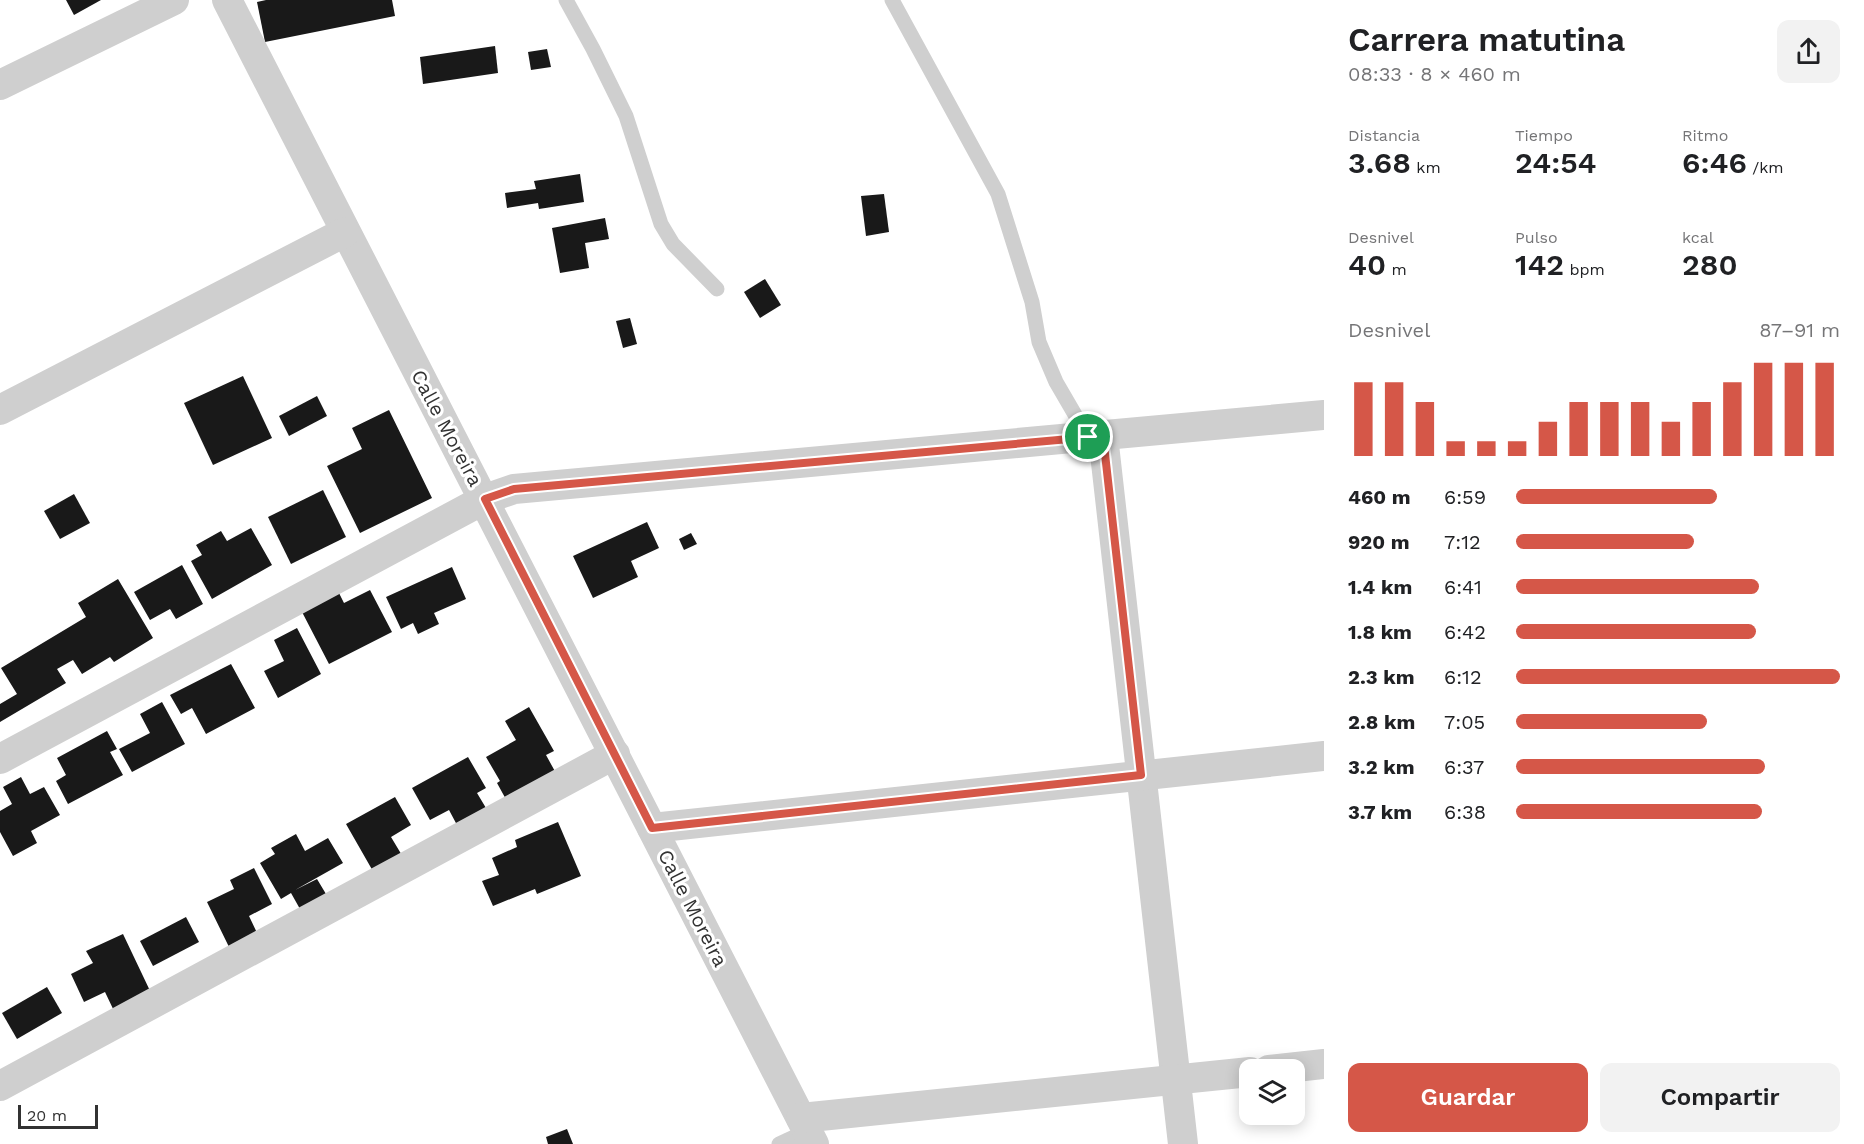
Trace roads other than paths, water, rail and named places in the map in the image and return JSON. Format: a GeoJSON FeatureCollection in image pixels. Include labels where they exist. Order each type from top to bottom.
{"type":"FeatureCollection","features":[{"type":"Feature","properties":{"kind":"street"},"geometry":{"type":"LineString","coordinates":[[0,86],[174,0]]}},
{"type":"Feature","properties":{"kind":"street","name":"Calle Moreira"},"geometry":{"type":"LineString","coordinates":[[227,0],[485,499],[807,1131]]}},
{"type":"Feature","properties":{"kind":"street"},"geometry":{"type":"LineString","coordinates":[[0,410],[345,232]]}},
{"type":"Feature","properties":{"kind":"street"},"geometry":{"type":"LineString","coordinates":[[0,759],[485,499],[514,489],[1324,415]]}},
{"type":"Feature","properties":{"kind":"street"},"geometry":{"type":"LineString","coordinates":[[1096,436],[1141,775],[1183,1144]]}},
{"type":"Feature","properties":{"kind":"street"},"geometry":{"type":"LineString","coordinates":[[0,1086],[615,754]]}},
{"type":"Feature","properties":{"kind":"street"},"geometry":{"type":"LineString","coordinates":[[652,828],[1324,756]]}},
{"type":"Feature","properties":{"kind":"street"},"geometry":{"type":"LineString","coordinates":[[1305,1066],[1324,1064]]}},
{"type":"Feature","properties":{"kind":"street"},"geometry":{"type":"LineString","coordinates":[[807,1131],[1175,1079],[1239,1072]]}},
{"type":"Feature","properties":{"kind":"lane"},"geometry":{"type":"LineString","coordinates":[[566,0],[626,116],[661,224],[673,244],[691,265],[717,289]]}},
{"type":"Feature","properties":{"kind":"lane"},"geometry":{"type":"LineString","coordinates":[[892,0],[998,195],[1032,302],[1039,342],[1056,382],[1096,436]]}},
{"type":"Feature","properties":{"kind":"lane"},"geometry":{"type":"LineString","coordinates":[[779,1144],[807,1131]]}}]}
